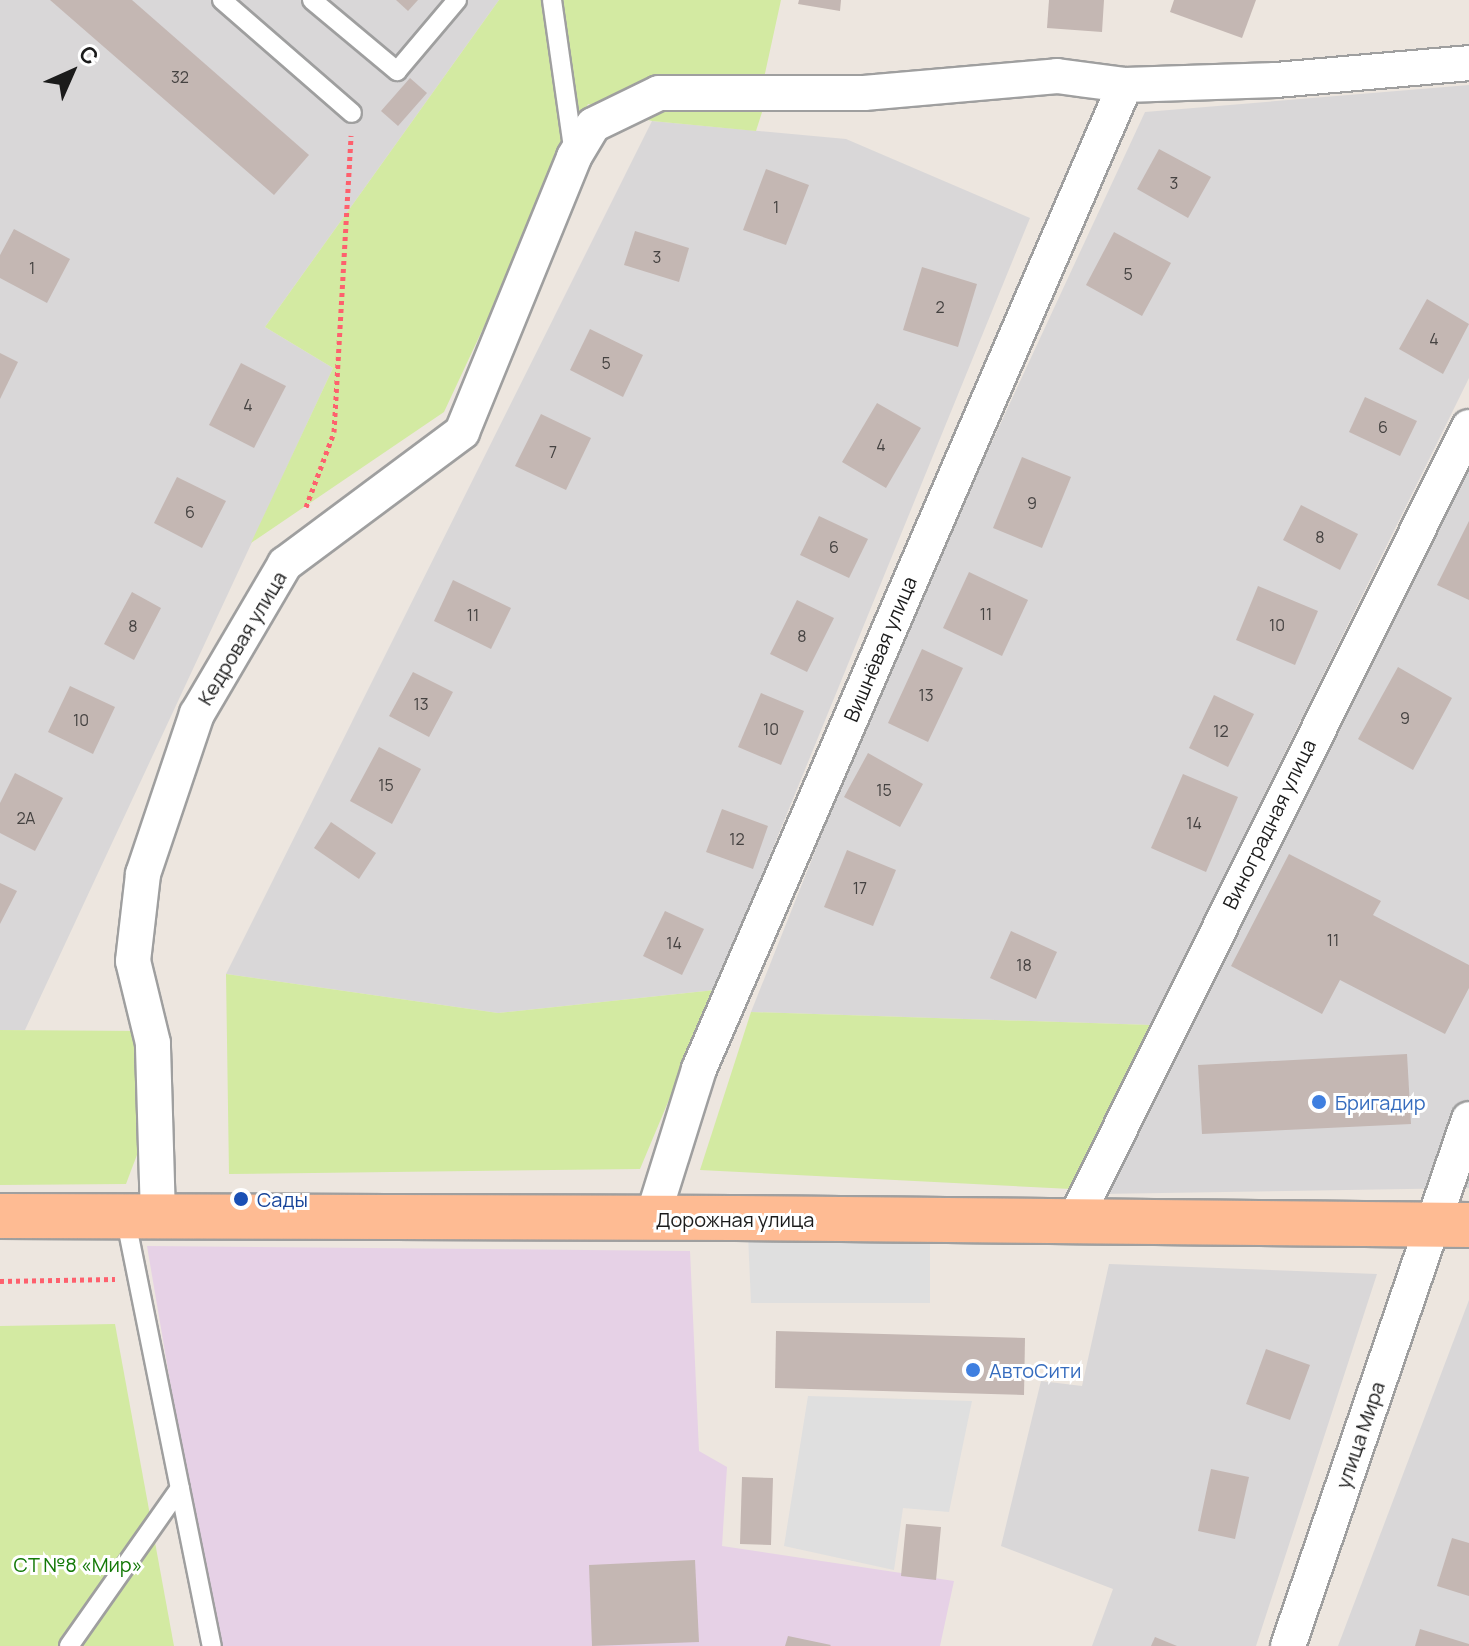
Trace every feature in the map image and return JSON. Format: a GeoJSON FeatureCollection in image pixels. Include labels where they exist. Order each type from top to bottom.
{"type":"FeatureCollection","features":[{"type":"Feature","properties":{"kind":"main road","name":"Дорожная улица"},"geometry":{"type":"LineString","coordinates":[[0,1216],[1450,1225]]}},
{"type":"Feature","properties":{"kind":"street","name":"Кедровая улица"},"geometry":{"type":"LineString","coordinates":[[142,1216],[153,1043],[133,961],[143,874],[197,714],[285,564],[462,432],[574,157],[593,125],[659,93],[864,93],[1057,76],[1125,85],[1276,80],[1469,63]]}},
{"type":"Feature","properties":{"kind":"street","name":"Вишнёвая улица"},"geometry":{"type":"LineString","coordinates":[[652,1219],[699,1069],[1125,85]]}},
{"type":"Feature","properties":{"kind":"street","name":"Виноградная улица"},"geometry":{"type":"LineString","coordinates":[[1073,1223],[1469,427]]}},
{"type":"Feature","properties":{"kind":"street","name":"улица Мира"},"geometry":{"type":"LineString","coordinates":[[1288,1646],[1450,1225],[1469,1119]]}},
{"type":"Feature","properties":{"kind":"lane"},"geometry":{"type":"LineString","coordinates":[[222,0],[352,113]]}},
{"type":"Feature","properties":{"kind":"lane"},"geometry":{"type":"LineString","coordinates":[[312,0],[397,71],[457,0]]}},
{"type":"Feature","properties":{"kind":"lane"},"geometry":{"type":"LineString","coordinates":[[552,0],[574,157]]}},
{"type":"Feature","properties":{"kind":"lane"},"geometry":{"type":"LineString","coordinates":[[142,1216],[138,1278],[212,1646]]}},
{"type":"Feature","properties":{"kind":"lane"},"geometry":{"type":"LineString","coordinates":[[69,1646],[180,1488]]}},
{"type":"Feature","properties":{"kind":"path"},"geometry":{"type":"LineString","coordinates":[[285,564],[334,432],[352,113]]}},
{"type":"Feature","properties":{"kind":"path"},"geometry":{"type":"LineString","coordinates":[[0,1281],[138,1278]]}},
{"type":"Feature","properties":{"kind":"shaded area"},"geometry":{"type":"Polygon","coordinates":[[[0,0],[499,0],[265,327],[333,368],[25,1030],[0,1030],[0,0]]]}},
{"type":"Feature","properties":{"kind":"shaded area"},"geometry":{"type":"Polygon","coordinates":[[[1469,85],[1469,378],[1151,1025],[751,1012],[894,653],[1145,112],[1469,85]]]}},
{"type":"Feature","properties":{"kind":"shaded area"},"geometry":{"type":"Polygon","coordinates":[[[652,121],[846,139],[1030,218],[715,990],[498,1013],[226,974],[652,121]]]}},
{"type":"Feature","properties":{"kind":"shaded area"},"geometry":{"type":"Polygon","coordinates":[[[1469,458],[1469,1188],[1100,1194],[1469,458]]]}},
{"type":"Feature","properties":{"kind":"shaded area"},"geometry":{"type":"Polygon","coordinates":[[[930,1232],[930,1303],[751,1303],[748,1235],[930,1232]]]}},
{"type":"Feature","properties":{"kind":"shaded area"},"geometry":{"type":"Polygon","coordinates":[[[147,1246],[690,1251],[699,1451],[727,1467],[722,1546],[954,1581],[940,1646],[215,1646],[147,1246]]]}},
{"type":"Feature","properties":{"kind":"shaded area"},"geometry":{"type":"Polygon","coordinates":[[[1109,1264],[1377,1274],[1256,1646],[1092,1646],[1113,1589],[1001,1546],[1041,1381],[1082,1386],[1109,1264]]]}},
{"type":"Feature","properties":{"kind":"shaded area"},"geometry":{"type":"Polygon","coordinates":[[[1469,1300],[1469,1646],[1338,1646],[1469,1300]]]}},
{"type":"Feature","properties":{"kind":"shaded area"},"geometry":{"type":"Polygon","coordinates":[[[808,1396],[972,1401],[949,1512],[903,1508],[894,1570],[784,1546],[808,1396]]]}},
{"type":"Feature","properties":{"kind":"green space"},"geometry":{"type":"Polygon","coordinates":[[[499,0],[781,0],[764,78],[764,106],[756,131],[652,121],[588,104],[444,412],[251,543],[333,368],[265,327],[499,0]]]}},
{"type":"Feature","properties":{"kind":"green space"},"geometry":{"type":"Polygon","coordinates":[[[226,974],[498,1013],[715,990],[640,1169],[229,1174],[226,974]]]}},
{"type":"Feature","properties":{"kind":"green space"},"geometry":{"type":"Polygon","coordinates":[[[751,1012],[1151,1025],[1071,1189],[700,1170],[751,1012]]]}},
{"type":"Feature","properties":{"kind":"green space"},"geometry":{"type":"Polygon","coordinates":[[[0,1030],[144,1031],[158,1099],[126,1184],[0,1185],[0,1030]]]}},
{"type":"Feature","properties":{"kind":"green space","name":"СТ №8 «Мир»"},"geometry":{"type":"Polygon","coordinates":[[[115,1324],[174,1646],[0,1646],[0,1326],[115,1324]]]}},
{"type":"Feature","properties":{"kind":"building"},"geometry":{"type":"Polygon","coordinates":[[[50,0],[132,0],[309,155],[274,195],[50,0]]]}},
{"type":"Feature","properties":{"kind":"building"},"geometry":{"type":"Polygon","coordinates":[[[396,0],[418,0],[408,11],[396,0]]]}},
{"type":"Feature","properties":{"kind":"building"},"geometry":{"type":"Polygon","coordinates":[[[799,0],[841,0],[840,11],[798,4],[799,0]]]}},
{"type":"Feature","properties":{"kind":"building"},"geometry":{"type":"Polygon","coordinates":[[[1049,0],[1104,0],[1102,32],[1047,28],[1049,0]]]}},
{"type":"Feature","properties":{"kind":"building"},"geometry":{"type":"Polygon","coordinates":[[[1174,0],[1256,0],[1242,38],[1170,12],[1174,0]]]}},
{"type":"Feature","properties":{"kind":"building"},"geometry":{"type":"Polygon","coordinates":[[[410,78],[427,93],[398,126],[381,111],[410,78]]]}},
{"type":"Feature","properties":{"kind":"building"},"geometry":{"type":"Polygon","coordinates":[[[1159,149],[1211,177],[1188,218],[1137,189],[1159,149]]]}},
{"type":"Feature","properties":{"kind":"building"},"geometry":{"type":"Polygon","coordinates":[[[766,169],[809,185],[786,245],[743,230],[766,169]]]}},
{"type":"Feature","properties":{"kind":"building"},"geometry":{"type":"Polygon","coordinates":[[[14,229],[70,259],[47,303],[0,278],[0,255],[14,229]]]}},
{"type":"Feature","properties":{"kind":"building"},"geometry":{"type":"Polygon","coordinates":[[[635,231],[689,248],[679,282],[624,265],[635,231]]]}},
{"type":"Feature","properties":{"kind":"building"},"geometry":{"type":"Polygon","coordinates":[[[1114,232],[1171,263],[1142,316],[1086,285],[1114,232]]]}},
{"type":"Feature","properties":{"kind":"building"},"geometry":{"type":"Polygon","coordinates":[[[922,267],[977,284],[958,347],[903,330],[922,267]]]}},
{"type":"Feature","properties":{"kind":"building"},"geometry":{"type":"Polygon","coordinates":[[[1427,299],[1469,324],[1443,374],[1399,349],[1427,299]]]}},
{"type":"Feature","properties":{"kind":"building"},"geometry":{"type":"Polygon","coordinates":[[[590,329],[643,355],[623,397],[570,370],[590,329]]]}},
{"type":"Feature","properties":{"kind":"building"},"geometry":{"type":"Polygon","coordinates":[[[0,353],[18,362],[0,399],[0,353]]]}},
{"type":"Feature","properties":{"kind":"building"},"geometry":{"type":"Polygon","coordinates":[[[241,363],[286,386],[254,448],[209,425],[241,363]]]}},
{"type":"Feature","properties":{"kind":"building"},"geometry":{"type":"Polygon","coordinates":[[[1365,397],[1417,421],[1400,456],[1349,432],[1365,397]]]}},
{"type":"Feature","properties":{"kind":"building"},"geometry":{"type":"Polygon","coordinates":[[[877,403],[921,428],[886,488],[842,462],[877,403]]]}},
{"type":"Feature","properties":{"kind":"building"},"geometry":{"type":"Polygon","coordinates":[[[541,414],[591,438],[566,490],[515,466],[541,414]]]}},
{"type":"Feature","properties":{"kind":"building"},"geometry":{"type":"Polygon","coordinates":[[[1022,457],[1071,477],[1042,548],[993,528],[1022,457]]]}},
{"type":"Feature","properties":{"kind":"building"},"geometry":{"type":"Polygon","coordinates":[[[177,477],[226,501],[202,548],[154,523],[177,477]]]}},
{"type":"Feature","properties":{"kind":"building"},"geometry":{"type":"Polygon","coordinates":[[[1301,505],[1358,534],[1340,570],[1283,540],[1301,505]]]}},
{"type":"Feature","properties":{"kind":"building"},"geometry":{"type":"Polygon","coordinates":[[[819,516],[868,539],[849,578],[800,555],[819,516]]]}},
{"type":"Feature","properties":{"kind":"building"},"geometry":{"type":"Polygon","coordinates":[[[1469,521],[1469,600],[1437,585],[1469,521]]]}},
{"type":"Feature","properties":{"kind":"building"},"geometry":{"type":"Polygon","coordinates":[[[969,572],[1028,600],[1002,656],[943,628],[969,572]]]}},
{"type":"Feature","properties":{"kind":"building"},"geometry":{"type":"Polygon","coordinates":[[[453,580],[511,608],[491,649],[434,621],[453,580]]]}},
{"type":"Feature","properties":{"kind":"building"},"geometry":{"type":"Polygon","coordinates":[[[1258,586],[1318,611],[1295,665],[1236,640],[1258,586]]]}},
{"type":"Feature","properties":{"kind":"building"},"geometry":{"type":"Polygon","coordinates":[[[132,592],[161,608],[134,660],[104,644],[132,592]]]}},
{"type":"Feature","properties":{"kind":"building"},"geometry":{"type":"Polygon","coordinates":[[[797,600],[834,618],[807,672],[770,654],[797,600]]]}},
{"type":"Feature","properties":{"kind":"building"},"geometry":{"type":"Polygon","coordinates":[[[922,649],[963,668],[928,742],[888,723],[922,649]]]}},
{"type":"Feature","properties":{"kind":"building"},"geometry":{"type":"Polygon","coordinates":[[[1398,667],[1452,698],[1413,770],[1358,739],[1398,667]]]}},
{"type":"Feature","properties":{"kind":"building"},"geometry":{"type":"Polygon","coordinates":[[[413,672],[453,692],[429,737],[389,716],[413,672]]]}},
{"type":"Feature","properties":{"kind":"building"},"geometry":{"type":"Polygon","coordinates":[[[70,686],[115,707],[93,754],[48,732],[70,686]]]}},
{"type":"Feature","properties":{"kind":"building"},"geometry":{"type":"Polygon","coordinates":[[[761,693],[804,711],[781,765],[738,747],[761,693]]]}},
{"type":"Feature","properties":{"kind":"building"},"geometry":{"type":"Polygon","coordinates":[[[1214,695],[1254,714],[1228,767],[1189,748],[1214,695]]]}},
{"type":"Feature","properties":{"kind":"building"},"geometry":{"type":"Polygon","coordinates":[[[379,747],[421,769],[392,824],[350,801],[379,747]]]}},
{"type":"Feature","properties":{"kind":"building"},"geometry":{"type":"Polygon","coordinates":[[[868,753],[923,784],[900,827],[844,797],[868,753]]]}},
{"type":"Feature","properties":{"kind":"building"},"geometry":{"type":"Polygon","coordinates":[[[15,773],[63,798],[35,851],[0,833],[0,803],[15,773]]]}},
{"type":"Feature","properties":{"kind":"building"},"geometry":{"type":"Polygon","coordinates":[[[1183,774],[1238,797],[1206,872],[1151,848],[1183,774]]]}},
{"type":"Feature","properties":{"kind":"building"},"geometry":{"type":"Polygon","coordinates":[[[722,809],[768,826],[753,869],[706,852],[722,809]]]}},
{"type":"Feature","properties":{"kind":"building"},"geometry":{"type":"Polygon","coordinates":[[[331,822],[376,853],[359,879],[314,848],[331,822]]]}},
{"type":"Feature","properties":{"kind":"building"},"geometry":{"type":"Polygon","coordinates":[[[847,850],[896,870],[873,926],[824,907],[847,850]]]}},
{"type":"Feature","properties":{"kind":"building"},"geometry":{"type":"Polygon","coordinates":[[[1289,854],[1381,901],[1373,915],[1469,965],[1469,988],[1445,1034],[1340,980],[1322,1014],[1231,966],[1289,854]]]}},
{"type":"Feature","properties":{"kind":"building"},"geometry":{"type":"Polygon","coordinates":[[[0,883],[17,891],[0,924],[0,883]]]}},
{"type":"Feature","properties":{"kind":"building"},"geometry":{"type":"Polygon","coordinates":[[[665,911],[704,929],[682,975],[643,956],[665,911]]]}},
{"type":"Feature","properties":{"kind":"building"},"geometry":{"type":"Polygon","coordinates":[[[1011,931],[1057,952],[1036,999],[990,978],[1011,931]]]}},
{"type":"Feature","properties":{"kind":"building"},"geometry":{"type":"Polygon","coordinates":[[[1407,1054],[1411,1124],[1202,1134],[1198,1065],[1407,1054]]]}},
{"type":"Feature","properties":{"kind":"building"},"geometry":{"type":"Polygon","coordinates":[[[776,1331],[1025,1338],[1024,1395],[775,1388],[776,1331]]]}},
{"type":"Feature","properties":{"kind":"building"},"geometry":{"type":"Polygon","coordinates":[[[1266,1349],[1310,1365],[1290,1420],[1246,1404],[1266,1349]]]}},
{"type":"Feature","properties":{"kind":"building"},"geometry":{"type":"Polygon","coordinates":[[[1211,1469],[1249,1477],[1235,1539],[1198,1531],[1211,1469]]]}},
{"type":"Feature","properties":{"kind":"building"},"geometry":{"type":"Polygon","coordinates":[[[742,1477],[773,1478],[771,1545],[740,1544],[742,1477]]]}},
{"type":"Feature","properties":{"kind":"building"},"geometry":{"type":"Polygon","coordinates":[[[906,1524],[941,1527],[936,1580],[901,1576],[906,1524]]]}},
{"type":"Feature","properties":{"kind":"building"},"geometry":{"type":"Polygon","coordinates":[[[1452,1538],[1469,1543],[1469,1596],[1437,1586],[1452,1538]]]}},
{"type":"Feature","properties":{"kind":"building"},"geometry":{"type":"Polygon","coordinates":[[[695,1560],[699,1642],[592,1646],[589,1565],[695,1560]]]}},
{"type":"Feature","properties":{"kind":"building"},"geometry":{"type":"Polygon","coordinates":[[[1420,1629],[1469,1644],[1469,1646],[1415,1646],[1420,1629]]]}},
{"type":"Feature","properties":{"kind":"building"},"geometry":{"type":"Polygon","coordinates":[[[788,1636],[831,1645],[785,1646],[788,1636]]]}},
{"type":"Feature","properties":{"kind":"building"},"geometry":{"type":"Polygon","coordinates":[[[1155,1637],[1177,1646],[1151,1646],[1155,1637]]]}},
{"type":"Feature","properties":{"kind":"place","name":"Бригадир"},"geometry":{"type":"Point","coordinates":[1319,1102]}},
{"type":"Feature","properties":{"kind":"place","name":"Сады"},"geometry":{"type":"Point","coordinates":[241,1199]}},
{"type":"Feature","properties":{"kind":"place","name":"АвтоСити"},"geometry":{"type":"Point","coordinates":[973,1370]}}]}
